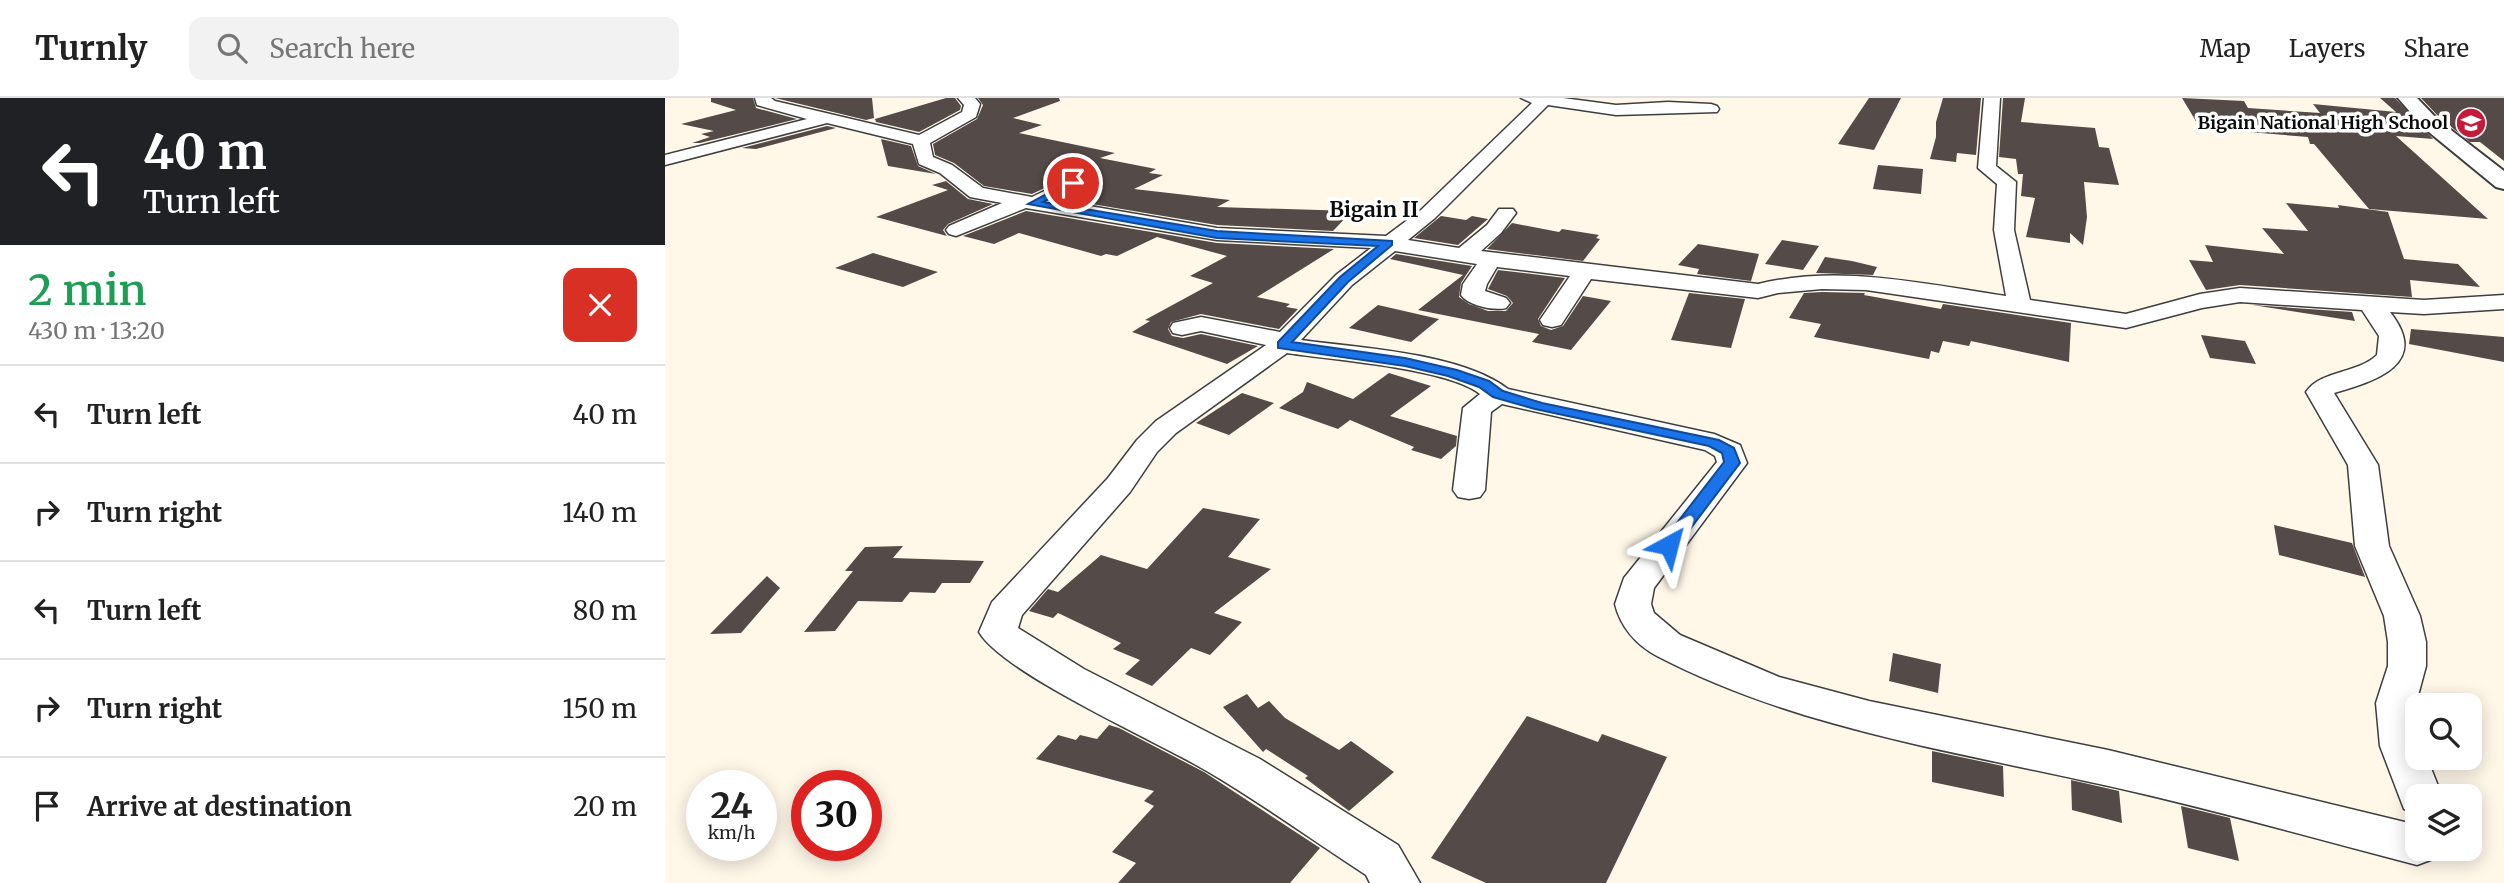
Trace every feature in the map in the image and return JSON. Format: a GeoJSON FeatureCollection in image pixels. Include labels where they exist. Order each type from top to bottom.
{"type":"FeatureCollection","features":[{"type":"Feature","properties":{"kind":"street"},"geometry":{"type":"LineString","coordinates":[[763,98],[763,102],[769,105],[921,141],[970,114],[972,104],[966,98]]}},
{"type":"Feature","properties":{"kind":"street"},"geometry":{"type":"LineString","coordinates":[[1992,98],[1987,169],[2007,182],[2004,230],[2019,304]]}},
{"type":"Feature","properties":{"kind":"street"},"geometry":{"type":"LineString","coordinates":[[2407,98],[2431,124],[2504,182]]}},
{"type":"Feature","properties":{"kind":"street"},"geometry":{"type":"LineString","coordinates":[[1396,883],[1382,860],[1198,745],[1137,716],[1021,650],[998,632],[1005,611],[1119,485],[1147,446],[1205,397],[1284,343],[1344,280],[1388,243],[1429,214],[1539,99],[1616,110],[1711,108]]}},
{"type":"Feature","properties":{"kind":"street"},"geometry":{"type":"LineString","coordinates":[[665,160],[826,118]]}},
{"type":"Feature","properties":{"kind":"street"},"geometry":{"type":"LineString","coordinates":[[921,141],[925,160],[946,169],[971,190],[1028,203],[1217,234],[1388,243],[1491,260],[1758,291],[1822,282],[1866,283],[2126,321],[2200,301],[2239,295],[2424,307],[2504,302]]}},
{"type":"Feature","properties":{"kind":"street"},"geometry":{"type":"LineString","coordinates":[[957,230],[1073,183]]}},
{"type":"Feature","properties":{"kind":"street"},"geometry":{"type":"LineString","coordinates":[[1462,255],[1494,229],[1506,213]]}},
{"type":"Feature","properties":{"kind":"street"},"geometry":{"type":"LineString","coordinates":[[1491,260],[1475,284],[1473,295],[1498,303]]}},
{"type":"Feature","properties":{"kind":"street"},"geometry":{"type":"LineString","coordinates":[[1552,320],[1584,272]]}},
{"type":"Feature","properties":{"kind":"street"},"geometry":{"type":"LineString","coordinates":[[2370,304],[2392,334],[2392,350],[2382,365],[2366,375],[2324,387],[2320,392],[2363,465],[2372,546],[2402,616],[2407,642],[2407,666],[2396,703],[2400,746],[2415,784]]}},
{"type":"Feature","properties":{"kind":"street"},"geometry":{"type":"LineString","coordinates":[[1182,328],[1201,324],[1284,343],[1405,362],[1453,373],[1484,384],[1498,394],[1540,406],[1714,443],[1729,451],[1732,463],[1637,586],[1633,604],[1637,619],[1667,645],[1769,689],[1869,717],[2108,768],[2405,842]]}},
{"type":"Feature","properties":{"kind":"street"},"geometry":{"type":"LineString","coordinates":[[1469,490],[1477,408],[1498,394]]}},
{"type":"Feature","properties":{"kind":"building"},"geometry":{"type":"Polygon","coordinates":[[[711,98],[753,98],[756,108],[797,119],[692,143],[710,137],[701,134],[714,131],[681,124],[736,110],[711,102],[711,98]]]}},
{"type":"Feature","properties":{"kind":"building"},"geometry":{"type":"Polygon","coordinates":[[[775,98],[872,98],[874,118],[866,120],[775,98]]]}},
{"type":"Feature","properties":{"kind":"building"},"geometry":{"type":"Polygon","coordinates":[[[946,98],[955,98],[961,106],[960,110],[919,132],[876,122],[875,119],[946,98]]]}},
{"type":"Feature","properties":{"kind":"building"},"geometry":{"type":"Polygon","coordinates":[[[978,98],[1059,98],[1060,101],[1013,118],[1042,125],[1019,133],[1115,153],[1100,158],[1156,169],[1149,173],[1163,175],[1134,189],[1230,200],[1217,207],[1352,211],[1333,231],[1217,225],[1062,199],[1085,184],[1082,178],[1074,174],[1032,194],[984,186],[954,163],[935,155],[933,144],[977,119],[983,105],[978,98]]]}},
{"type":"Feature","properties":{"kind":"building"},"geometry":{"type":"Polygon","coordinates":[[[1869,98],[1901,98],[1874,150],[1838,144],[1869,98]]]}},
{"type":"Feature","properties":{"kind":"building"},"geometry":{"type":"Polygon","coordinates":[[[1943,98],[1981,98],[1976,155],[1957,153],[1956,162],[1930,159],[1943,98]]]}},
{"type":"Feature","properties":{"kind":"building"},"geometry":{"type":"Polygon","coordinates":[[[2003,98],[2025,98],[2021,122],[2095,128],[2099,147],[2109,148],[2119,185],[2084,182],[2087,217],[2083,245],[2070,233],[2070,243],[2026,237],[2035,198],[2021,196],[2023,174],[2018,174],[2016,159],[1999,157],[2003,98]]]}},
{"type":"Feature","properties":{"kind":"building"},"geometry":{"type":"Polygon","coordinates":[[[2182,98],[2244,101],[2248,108],[2320,113],[2313,104],[2396,112],[2380,98],[2395,98],[2433,139],[2396,136],[2488,219],[2369,209],[2314,144],[2310,144],[2308,137],[2200,128],[2182,98]]]}},
{"type":"Feature","properties":{"kind":"building"},"geometry":{"type":"Polygon","coordinates":[[[2421,98],[2504,98],[2504,161],[2480,142],[2470,142],[2440,118],[2421,98]]]}},
{"type":"Feature","properties":{"kind":"building"},"geometry":{"type":"Polygon","coordinates":[[[827,126],[836,128],[756,149],[742,148],[827,126]]]}},
{"type":"Feature","properties":{"kind":"building"},"geometry":{"type":"Polygon","coordinates":[[[881,139],[911,146],[918,166],[936,174],[888,166],[881,139]]]}},
{"type":"Feature","properties":{"kind":"building"},"geometry":{"type":"Polygon","coordinates":[[[1878,165],[1923,169],[1921,194],[1873,189],[1878,165]]]}},
{"type":"Feature","properties":{"kind":"building"},"geometry":{"type":"Polygon","coordinates":[[[946,181],[968,199],[993,204],[948,224],[943,230],[947,236],[876,217],[948,190],[932,185],[946,181]]]}},
{"type":"Feature","properties":{"kind":"building"},"geometry":{"type":"Polygon","coordinates":[[[2286,203],[2339,208],[2338,205],[2388,212],[2404,259],[2458,264],[2480,287],[2410,280],[2412,297],[2240,285],[2206,290],[2189,260],[2213,262],[2205,245],[2284,254],[2262,228],[2308,231],[2286,203]]]}},
{"type":"Feature","properties":{"kind":"building"},"geometry":{"type":"Polygon","coordinates":[[[1026,211],[1217,243],[1334,249],[1257,297],[1290,304],[1286,307],[1298,309],[1279,329],[1201,314],[1171,322],[1168,329],[1172,336],[1183,338],[1201,334],[1258,346],[1227,364],[1132,332],[1150,321],[1145,320],[1213,283],[1190,276],[1227,256],[1157,237],[1117,256],[1101,256],[1019,233],[994,244],[963,236],[1026,211]]]}},
{"type":"Feature","properties":{"kind":"building"},"geometry":{"type":"Polygon","coordinates":[[[1441,216],[1466,220],[1472,216],[1488,219],[1458,245],[1414,238],[1441,216]]]}},
{"type":"Feature","properties":{"kind":"building"},"geometry":{"type":"Polygon","coordinates":[[[1512,223],[1559,232],[1562,229],[1599,235],[1596,238],[1600,239],[1583,261],[1487,249],[1512,223]]]}},
{"type":"Feature","properties":{"kind":"building"},"geometry":{"type":"Polygon","coordinates":[[[1782,240],[1819,246],[1803,270],[1765,264],[1782,240]]]}},
{"type":"Feature","properties":{"kind":"building"},"geometry":{"type":"Polygon","coordinates":[[[1698,244],[1759,254],[1751,281],[1697,274],[1699,269],[1678,265],[1698,244]]]}},
{"type":"Feature","properties":{"kind":"building"},"geometry":{"type":"Polygon","coordinates":[[[873,253],[938,272],[903,287],[835,268],[873,253]]]}},
{"type":"Feature","properties":{"kind":"building"},"geometry":{"type":"Polygon","coordinates":[[[1396,254],[1472,266],[1461,283],[1459,297],[1488,311],[1506,311],[1513,303],[1507,296],[1488,289],[1498,270],[1565,278],[1538,319],[1541,326],[1551,330],[1563,326],[1583,296],[1611,301],[1571,350],[1532,342],[1539,334],[1418,310],[1463,275],[1390,259],[1396,254]]]}},
{"type":"Feature","properties":{"kind":"building"},"geometry":{"type":"Polygon","coordinates":[[[1825,257],[1877,267],[1873,275],[1816,273],[1825,257]]]}},
{"type":"Feature","properties":{"kind":"building"},"geometry":{"type":"Polygon","coordinates":[[[1689,293],[1745,299],[1731,348],[1671,340],[1689,293]]]}},
{"type":"Feature","properties":{"kind":"building"},"geometry":{"type":"Polygon","coordinates":[[[1804,293],[1865,293],[1864,295],[1941,309],[1943,304],[2071,323],[2069,362],[1971,341],[1969,346],[1943,341],[1939,353],[1931,351],[1929,359],[1814,337],[1821,324],[1789,318],[1804,293]]]}},
{"type":"Feature","properties":{"kind":"building"},"geometry":{"type":"Polygon","coordinates":[[[1378,305],[1439,319],[1411,342],[1349,328],[1378,305]]]}},
{"type":"Feature","properties":{"kind":"building"},"geometry":{"type":"Polygon","coordinates":[[[2252,305],[2352,312],[2355,321],[2252,305]]]}},
{"type":"Feature","properties":{"kind":"building"},"geometry":{"type":"Polygon","coordinates":[[[2411,329],[2504,337],[2504,362],[2409,344],[2411,329]]]}},
{"type":"Feature","properties":{"kind":"building"},"geometry":{"type":"Polygon","coordinates":[[[2201,335],[2245,341],[2256,364],[2210,358],[2201,335]]]}},
{"type":"Feature","properties":{"kind":"building"},"geometry":{"type":"Polygon","coordinates":[[[1389,373],[1431,386],[1390,416],[1457,436],[1456,446],[1441,459],[1411,450],[1414,447],[1350,420],[1338,429],[1279,408],[1303,392],[1307,382],[1353,399],[1389,373]]]}},
{"type":"Feature","properties":{"kind":"building"},"geometry":{"type":"Polygon","coordinates":[[[1242,393],[1274,403],[1229,435],[1196,423],[1242,393]]]}},
{"type":"Feature","properties":{"kind":"building"},"geometry":{"type":"Polygon","coordinates":[[[1203,508],[1260,519],[1228,557],[1271,569],[1214,613],[1242,622],[1210,655],[1191,648],[1152,686],[1125,674],[1140,660],[1113,649],[1121,643],[1058,613],[1053,618],[1029,611],[1048,589],[1058,592],[1101,555],[1147,569],[1203,508]]]}},
{"type":"Feature","properties":{"kind":"building"},"geometry":{"type":"Polygon","coordinates":[[[2274,525],[2352,543],[2365,577],[2279,555],[2274,525]]]}},
{"type":"Feature","properties":{"kind":"building"},"geometry":{"type":"Polygon","coordinates":[[[903,546],[893,558],[984,561],[970,583],[942,583],[935,593],[910,592],[902,602],[858,601],[835,631],[804,632],[853,571],[845,571],[865,547],[903,546]]]}},
{"type":"Feature","properties":{"kind":"building"},"geometry":{"type":"Polygon","coordinates":[[[767,576],[780,588],[741,633],[710,634],[767,576]]]}},
{"type":"Feature","properties":{"kind":"building"},"geometry":{"type":"Polygon","coordinates":[[[1893,653],[1941,664],[1938,693],[1889,681],[1893,653]]]}},
{"type":"Feature","properties":{"kind":"building"},"geometry":{"type":"Polygon","coordinates":[[[1247,694],[1258,708],[1269,701],[1285,718],[1339,750],[1351,741],[1394,772],[1349,811],[1305,778],[1308,776],[1266,749],[1263,752],[1223,707],[1247,694]]]}},
{"type":"Feature","properties":{"kind":"building"},"geometry":{"type":"Polygon","coordinates":[[[1527,716],[1598,742],[1602,734],[1667,757],[1606,883],[1486,883],[1431,858],[1527,716]]]}},
{"type":"Feature","properties":{"kind":"building"},"geometry":{"type":"Polygon","coordinates":[[[1109,725],[1204,772],[1320,848],[1290,883],[1118,883],[1136,863],[1112,852],[1154,806],[1144,801],[1154,791],[1036,759],[1058,735],[1076,740],[1080,735],[1097,739],[1109,725]]]}},
{"type":"Feature","properties":{"kind":"building"},"geometry":{"type":"Polygon","coordinates":[[[1932,751],[2003,766],[2004,797],[1932,782],[1932,751]]]}},
{"type":"Feature","properties":{"kind":"building"},"geometry":{"type":"Polygon","coordinates":[[[2071,780],[2119,791],[2122,823],[2072,810],[2071,780]]]}},
{"type":"Feature","properties":{"kind":"building"},"geometry":{"type":"Polygon","coordinates":[[[2181,806],[2230,818],[2239,861],[2188,848],[2181,806]]]}},
{"type":"Feature","properties":{"kind":"place","name":"Bigain National High School"},"geometry":{"type":"Point","coordinates":[2471,123]}},
{"type":"Feature","properties":{"kind":"district","name":"Bigain II"},"geometry":{"type":"Point","coordinates":[1374,210]}},
{"type":"Feature","properties":{"kind":"route"},"geometry":{"type":"LineString","coordinates":[[1073,183],[1033,204],[1217,234],[1388,243],[1344,280],[1282,345],[1405,362],[1453,373],[1484,384],[1498,394],[1540,406],[1714,443],[1729,451],[1732,463],[1669,545]]}}]}
